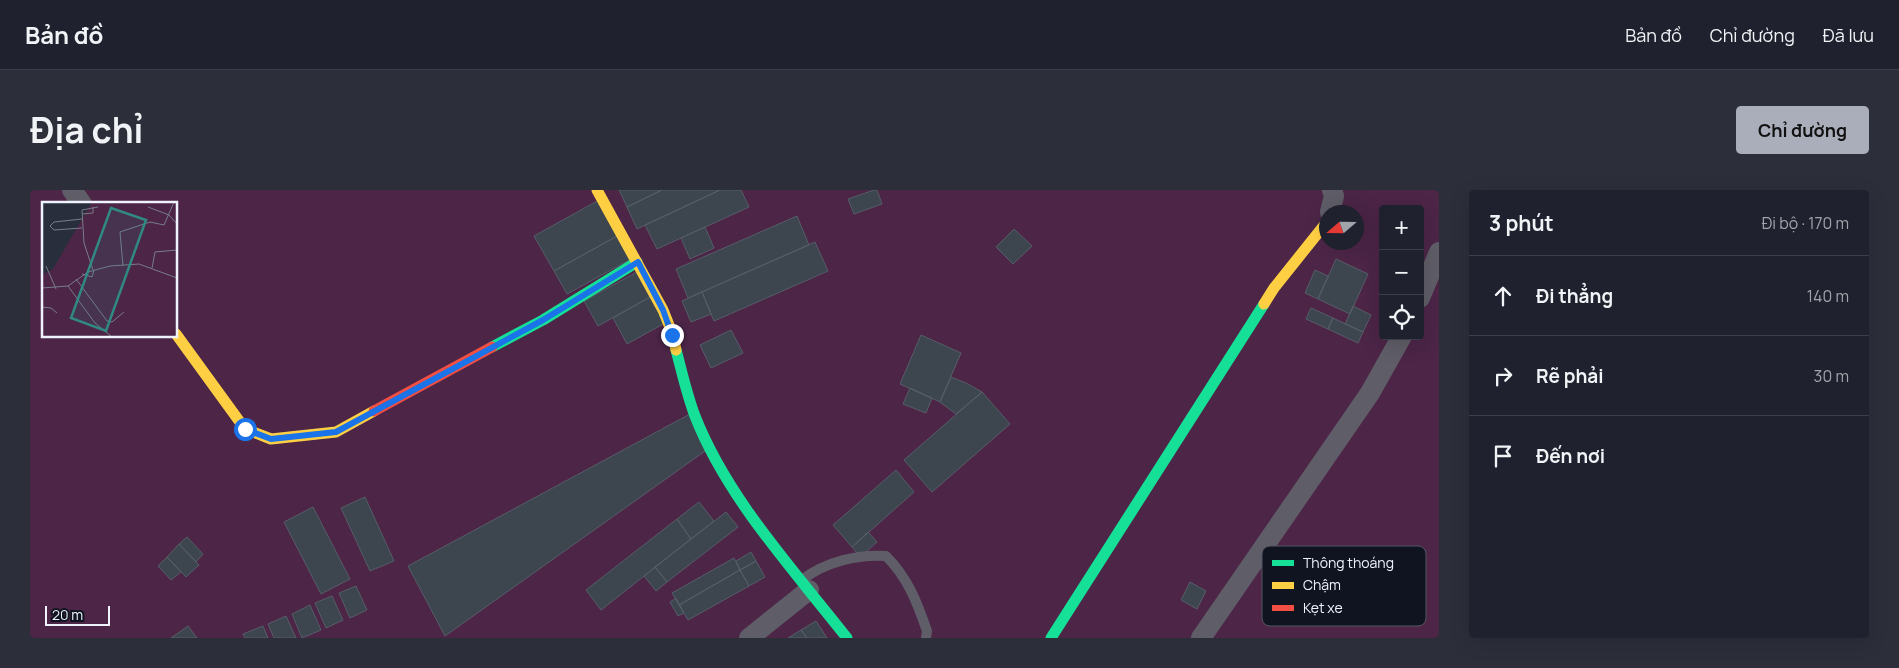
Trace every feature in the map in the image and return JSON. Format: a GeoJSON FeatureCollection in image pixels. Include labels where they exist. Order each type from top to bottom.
{"type":"FeatureCollection","features":[{"type":"Feature","properties":{"kind":"street"},"geometry":{"type":"LineString","coordinates":[[72,190],[81,202]]}},
{"type":"Feature","properties":{"kind":"street"},"geometry":{"type":"LineString","coordinates":[[597,190],[663,310],[695,416],[717,460],[743,505],[847,638]]}},
{"type":"Feature","properties":{"kind":"street"},"geometry":{"type":"LineString","coordinates":[[1332,190],[1334,196],[1332,205]]}},
{"type":"Feature","properties":{"kind":"street"},"geometry":{"type":"LineString","coordinates":[[1051,638],[1274,288],[1319,232]]}},
{"type":"Feature","properties":{"kind":"street"},"geometry":{"type":"LineString","coordinates":[[1421,295],[1439,252]]}},
{"type":"Feature","properties":{"kind":"street"},"geometry":{"type":"LineString","coordinates":[[178,337],[245,429],[271,439],[336,432],[543,320],[638,262]]}},
{"type":"Feature","properties":{"kind":"street"},"geometry":{"type":"LineString","coordinates":[[1265,546],[1370,393],[1400,340]]}},
{"type":"Feature","properties":{"kind":"street"},"geometry":{"type":"LineString","coordinates":[[1202,638],[1262,550]]}},
{"type":"Feature","properties":{"kind":"street"},"geometry":{"type":"LineString","coordinates":[[750,638],[805,585]]}},
{"type":"Feature","properties":{"kind":"lane"},"geometry":{"type":"LineString","coordinates":[[805,585],[825,565],[871,555],[886,556],[899,569],[911,588],[927,631],[926,638]]}},
{"type":"Feature","properties":{"kind":"shaded area"},"geometry":{"type":"Polygon","coordinates":[[[30,190],[1439,190],[1439,638],[30,638],[30,190]]]}},
{"type":"Feature","properties":{"kind":"building"},"geometry":{"type":"Polygon","coordinates":[[[619,190],[662,190],[627,207],[619,190]]]}},
{"type":"Feature","properties":{"kind":"building"},"geometry":{"type":"Polygon","coordinates":[[[662,190],[720,190],[637,229],[627,207],[662,190]]]}},
{"type":"Feature","properties":{"kind":"building"},"geometry":{"type":"Polygon","coordinates":[[[720,190],[741,190],[749,207],[657,249],[645,225],[720,190]]]}},
{"type":"Feature","properties":{"kind":"building"},"geometry":{"type":"Polygon","coordinates":[[[877,190],[882,204],[854,214],[848,199],[877,190]]]}},
{"type":"Feature","properties":{"kind":"building"},"geometry":{"type":"Polygon","coordinates":[[[599,200],[619,235],[554,271],[534,236],[599,200]]]}},
{"type":"Feature","properties":{"kind":"building"},"geometry":{"type":"Polygon","coordinates":[[[797,216],[809,245],[688,298],[676,269],[797,216]]]}},
{"type":"Feature","properties":{"kind":"building"},"geometry":{"type":"Polygon","coordinates":[[[705,227],[714,248],[690,259],[681,238],[705,227]]]}},
{"type":"Feature","properties":{"kind":"building"},"geometry":{"type":"Polygon","coordinates":[[[1014,229],[1032,246],[1013,264],[996,247],[1014,229]]]}},
{"type":"Feature","properties":{"kind":"building"},"geometry":{"type":"Polygon","coordinates":[[[619,235],[631,259],[567,294],[554,271],[619,235]]]}},
{"type":"Feature","properties":{"kind":"building"},"geometry":{"type":"Polygon","coordinates":[[[815,242],[828,271],[714,321],[702,292],[815,242]]]}},
{"type":"Feature","properties":{"kind":"building"},"geometry":{"type":"Polygon","coordinates":[[[1336,259],[1368,274],[1350,314],[1318,299],[1336,259]]]}},
{"type":"Feature","properties":{"kind":"building"},"geometry":{"type":"Polygon","coordinates":[[[1315,270],[1328,276],[1318,299],[1305,293],[1315,270]]]}},
{"type":"Feature","properties":{"kind":"building"},"geometry":{"type":"Polygon","coordinates":[[[637,272],[650,297],[598,326],[584,301],[637,272]]]}},
{"type":"Feature","properties":{"kind":"building"},"geometry":{"type":"Polygon","coordinates":[[[702,292],[711,314],[691,322],[682,301],[702,292]]]}},
{"type":"Feature","properties":{"kind":"building"},"geometry":{"type":"Polygon","coordinates":[[[650,297],[665,323],[627,344],[613,318],[650,297]]]}},
{"type":"Feature","properties":{"kind":"building"},"geometry":{"type":"Polygon","coordinates":[[[1353,306],[1371,315],[1363,332],[1345,324],[1353,306]]]}},
{"type":"Feature","properties":{"kind":"building"},"geometry":{"type":"Polygon","coordinates":[[[1311,308],[1333,318],[1328,329],[1306,319],[1311,308]]]}},
{"type":"Feature","properties":{"kind":"building"},"geometry":{"type":"Polygon","coordinates":[[[1333,318],[1363,332],[1358,343],[1328,329],[1333,318]]]}},
{"type":"Feature","properties":{"kind":"building"},"geometry":{"type":"Polygon","coordinates":[[[731,330],[743,353],[711,368],[700,345],[731,330]]]}},
{"type":"Feature","properties":{"kind":"building"},"geometry":{"type":"Polygon","coordinates":[[[921,335],[961,353],[940,402],[900,384],[921,335]]]}},
{"type":"Feature","properties":{"kind":"building"},"geometry":{"type":"Polygon","coordinates":[[[951,377],[982,392],[956,414],[940,402],[951,377]]]}},
{"type":"Feature","properties":{"kind":"building"},"geometry":{"type":"Polygon","coordinates":[[[910,388],[932,398],[926,413],[903,404],[910,388]]]}},
{"type":"Feature","properties":{"kind":"building"},"geometry":{"type":"Polygon","coordinates":[[[982,392],[1010,424],[932,492],[904,460],[982,392]]]}},
{"type":"Feature","properties":{"kind":"building"},"geometry":{"type":"Polygon","coordinates":[[[690,414],[708,449],[445,636],[408,566],[690,414]]]}},
{"type":"Feature","properties":{"kind":"building"},"geometry":{"type":"Polygon","coordinates":[[[896,470],[914,492],[852,547],[833,525],[896,470]]]}},
{"type":"Feature","properties":{"kind":"building"},"geometry":{"type":"Polygon","coordinates":[[[365,497],[394,561],[370,571],[341,508],[365,497]]]}},
{"type":"Feature","properties":{"kind":"building"},"geometry":{"type":"Polygon","coordinates":[[[699,502],[714,521],[691,539],[677,519],[699,502]]]}},
{"type":"Feature","properties":{"kind":"building"},"geometry":{"type":"Polygon","coordinates":[[[313,507],[350,579],[321,594],[284,522],[313,507]]]}},
{"type":"Feature","properties":{"kind":"building"},"geometry":{"type":"Polygon","coordinates":[[[726,512],[738,527],[667,582],[655,567],[726,512]]]}},
{"type":"Feature","properties":{"kind":"building"},"geometry":{"type":"Polygon","coordinates":[[[677,519],[691,539],[601,610],[586,590],[677,519]]]}},
{"type":"Feature","properties":{"kind":"building"},"geometry":{"type":"Polygon","coordinates":[[[868,532],[877,542],[860,557],[852,547],[868,532]]]}},
{"type":"Feature","properties":{"kind":"building"},"geometry":{"type":"Polygon","coordinates":[[[187,537],[203,554],[196,562],[179,544],[187,537]]]}},
{"type":"Feature","properties":{"kind":"building"},"geometry":{"type":"Polygon","coordinates":[[[179,544],[199,565],[186,577],[167,557],[179,544]]]}},
{"type":"Feature","properties":{"kind":"building"},"geometry":{"type":"Polygon","coordinates":[[[751,552],[756,561],[740,570],[736,561],[751,552]]]}},
{"type":"Feature","properties":{"kind":"building"},"geometry":{"type":"Polygon","coordinates":[[[167,557],[181,572],[171,580],[158,566],[167,557]]]}},
{"type":"Feature","properties":{"kind":"building"},"geometry":{"type":"Polygon","coordinates":[[[734,558],[740,570],[679,605],[672,593],[734,558]]]}},
{"type":"Feature","properties":{"kind":"building"},"geometry":{"type":"Polygon","coordinates":[[[756,561],[765,577],[749,586],[740,570],[756,561]]]}},
{"type":"Feature","properties":{"kind":"building"},"geometry":{"type":"Polygon","coordinates":[[[655,567],[667,582],[656,591],[644,576],[655,567]]]}},
{"type":"Feature","properties":{"kind":"building"},"geometry":{"type":"Polygon","coordinates":[[[740,570],[749,586],[688,620],[679,605],[740,570]]]}},
{"type":"Feature","properties":{"kind":"building"},"geometry":{"type":"Polygon","coordinates":[[[1190,582],[1206,591],[1197,609],[1181,600],[1190,582]]]}},
{"type":"Feature","properties":{"kind":"building"},"geometry":{"type":"Polygon","coordinates":[[[356,586],[367,610],[350,618],[339,593],[356,586]]]}},
{"type":"Feature","properties":{"kind":"building"},"geometry":{"type":"Polygon","coordinates":[[[332,596],[343,620],[326,628],[315,603],[332,596]]]}},
{"type":"Feature","properties":{"kind":"building"},"geometry":{"type":"Polygon","coordinates":[[[676,598],[684,613],[678,616],[670,602],[676,598]]]}},
{"type":"Feature","properties":{"kind":"building"},"geometry":{"type":"Polygon","coordinates":[[[310,605],[321,630],[302,638],[292,614],[310,605]]]}},
{"type":"Feature","properties":{"kind":"building"},"geometry":{"type":"Polygon","coordinates":[[[286,616],[296,638],[274,638],[268,624],[286,616]]]}},
{"type":"Feature","properties":{"kind":"building"},"geometry":{"type":"Polygon","coordinates":[[[816,621],[827,638],[807,638],[801,630],[816,621]]]}},
{"type":"Feature","properties":{"kind":"building"},"geometry":{"type":"Polygon","coordinates":[[[188,626],[197,638],[171,638],[188,626]]]}},
{"type":"Feature","properties":{"kind":"building"},"geometry":{"type":"Polygon","coordinates":[[[263,626],[268,638],[245,638],[243,634],[263,626]]]}},
{"type":"Feature","properties":{"kind":"building"},"geometry":{"type":"Polygon","coordinates":[[[801,630],[807,638],[788,638],[801,630]]]}},
{"type":"Feature","properties":{"kind":"traffic: fast"},"geometry":{"type":"LineString","coordinates":[[492,347],[543,320],[637,262]]}},
{"type":"Feature","properties":{"kind":"traffic: fast"},"geometry":{"type":"LineString","coordinates":[[1051,638],[1264,304]]}},
{"type":"Feature","properties":{"kind":"traffic: fast"},"geometry":{"type":"LineString","coordinates":[[676,350],[695,416],[725,476],[763,532],[847,638]]}},
{"type":"Feature","properties":{"kind":"traffic: slow"},"geometry":{"type":"LineString","coordinates":[[597,190],[663,310],[673,335],[676,350]]}},
{"type":"Feature","properties":{"kind":"traffic: slow"},"geometry":{"type":"LineString","coordinates":[[1264,304],[1274,288],[1319,232]]}},
{"type":"Feature","properties":{"kind":"traffic: slow"},"geometry":{"type":"LineString","coordinates":[[178,337],[245,429],[271,439],[336,432],[374,411]]}},
{"type":"Feature","properties":{"kind":"traffic: jam"},"geometry":{"type":"LineString","coordinates":[[374,411],[492,347]]}},
{"type":"Feature","properties":{"kind":"route"},"geometry":{"type":"LineString","coordinates":[[245,429],[271,439],[336,432],[543,320],[638,262],[663,310],[672,335]]}}]}
